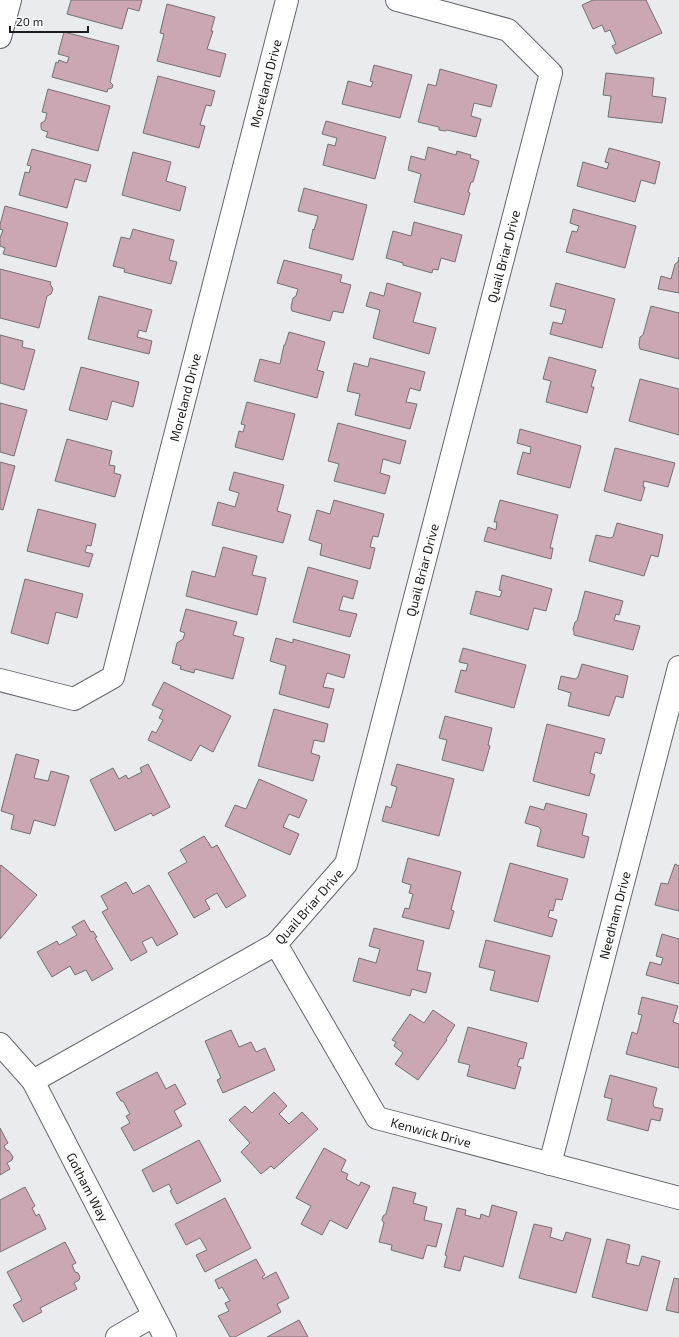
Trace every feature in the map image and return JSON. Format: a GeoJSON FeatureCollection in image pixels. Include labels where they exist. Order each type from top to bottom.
{"type":"FeatureCollection","features":[{"type":"Feature","properties":{"kind":"street"},"geometry":{"type":"LineString","coordinates":[[0,38],[10,0]]}},
{"type":"Feature","properties":{"kind":"street","name":"Moreland Drive"},"geometry":{"type":"LineString","coordinates":[[0,680],[74,699],[113,677],[287,0]]}},
{"type":"Feature","properties":{"kind":"street","name":"Quail Briar Drive"},"geometry":{"type":"LineString","coordinates":[[32,1081],[276,944],[346,864],[551,74],[508,30],[397,0]]}},
{"type":"Feature","properties":{"kind":"street","name":"Needham Drive"},"geometry":{"type":"LineString","coordinates":[[550,1164],[679,667]]}},
{"type":"Feature","properties":{"kind":"street","name":"Kenwick Drive"},"geometry":{"type":"LineString","coordinates":[[276,944],[377,1118],[679,1198]]}},
{"type":"Feature","properties":{"kind":"street","name":"Gotham Way"},"geometry":{"type":"LineString","coordinates":[[0,1044],[32,1081],[164,1337]]}},
{"type":"Feature","properties":{"kind":"street"},"geometry":{"type":"LineString","coordinates":[[118,1337],[153,1316]]}},
{"type":"Feature","properties":{"kind":"building"},"geometry":{"type":"Polygon","coordinates":[[[71,0],[142,0],[139,11],[128,8],[122,29],[67,14],[71,0]]]}},
{"type":"Feature","properties":{"kind":"building"},"geometry":{"type":"Polygon","coordinates":[[[593,0],[646,0],[662,33],[616,54],[612,46],[616,44],[610,30],[605,32],[602,25],[593,29],[582,5],[593,0]]]}},
{"type":"Feature","properties":{"kind":"building"},"geometry":{"type":"Polygon","coordinates":[[[167,4],[215,17],[211,31],[213,31],[207,49],[226,54],[220,77],[157,61],[164,34],[160,33],[167,4]]]}},
{"type":"Feature","properties":{"kind":"building"},"geometry":{"type":"Polygon","coordinates":[[[64,32],[119,46],[110,82],[113,85],[107,92],[52,77],[56,62],[58,63],[59,60],[67,63],[69,57],[58,54],[64,32]]]}},
{"type":"Feature","properties":{"kind":"building"},"geometry":{"type":"Polygon","coordinates":[[[374,65],[412,75],[400,118],[342,104],[348,81],[371,87],[373,82],[370,81],[374,65]]]}},
{"type":"Feature","properties":{"kind":"building"},"geometry":{"type":"Polygon","coordinates":[[[440,69],[497,85],[491,107],[474,103],[471,116],[481,119],[476,137],[447,130],[439,130],[439,127],[418,122],[428,84],[436,86],[440,69]]]}},
{"type":"Feature","properties":{"kind":"building"},"geometry":{"type":"Polygon","coordinates":[[[606,73],[654,78],[652,96],[666,98],[662,123],[608,117],[611,96],[603,95],[606,73]]]}},
{"type":"Feature","properties":{"kind":"building"},"geometry":{"type":"Polygon","coordinates":[[[158,76],[215,91],[211,106],[206,105],[200,125],[205,126],[199,148],[143,133],[158,76]]]}},
{"type":"Feature","properties":{"kind":"building"},"geometry":{"type":"Polygon","coordinates":[[[48,89],[110,106],[98,151],[46,137],[48,132],[42,130],[41,123],[45,121],[47,113],[42,112],[48,89]]]}},
{"type":"Feature","properties":{"kind":"building"},"geometry":{"type":"Polygon","coordinates":[[[326,121],[386,137],[375,179],[323,165],[328,144],[335,146],[337,138],[322,134],[326,121]]]}},
{"type":"Feature","properties":{"kind":"building"},"geometry":{"type":"Polygon","coordinates":[[[428,147],[456,155],[457,151],[471,155],[470,158],[479,161],[473,182],[471,182],[468,192],[470,193],[464,215],[414,202],[421,174],[408,170],[411,156],[425,160],[428,147]]]}},
{"type":"Feature","properties":{"kind":"building"},"geometry":{"type":"Polygon","coordinates":[[[609,148],[660,162],[655,184],[641,180],[635,202],[577,186],[583,162],[607,169],[609,163],[605,162],[609,148]]]}},
{"type":"Feature","properties":{"kind":"building"},"geometry":{"type":"Polygon","coordinates":[[[32,149],[91,165],[86,182],[75,179],[67,208],[19,195],[25,172],[29,173],[31,166],[27,165],[32,149]]]}},
{"type":"Feature","properties":{"kind":"building"},"geometry":{"type":"Polygon","coordinates":[[[133,152],[171,162],[166,181],[186,187],[180,211],[122,195],[133,152]]]}},
{"type":"Feature","properties":{"kind":"building"},"geometry":{"type":"Polygon","coordinates":[[[304,188],[367,205],[353,260],[309,248],[313,229],[314,230],[318,216],[298,211],[304,188]]]}},
{"type":"Feature","properties":{"kind":"building"},"geometry":{"type":"Polygon","coordinates":[[[5,206],[68,223],[56,267],[3,254],[5,248],[0,246],[0,238],[3,230],[0,229],[0,225],[5,206]]]}},
{"type":"Feature","properties":{"kind":"building"},"geometry":{"type":"Polygon","coordinates":[[[573,209],[636,226],[625,268],[566,252],[572,231],[577,232],[579,226],[570,223],[573,209]]]}},
{"type":"Feature","properties":{"kind":"building"},"geometry":{"type":"Polygon","coordinates":[[[414,222],[462,235],[455,262],[441,258],[438,270],[433,269],[432,273],[403,265],[403,263],[386,258],[393,231],[411,236],[414,222]]]}},
{"type":"Feature","properties":{"kind":"building"},"geometry":{"type":"Polygon","coordinates":[[[133,229],[174,240],[169,260],[177,262],[171,284],[124,272],[125,269],[113,266],[121,237],[130,239],[133,229]]]}},
{"type":"Feature","properties":{"kind":"building"},"geometry":{"type":"Polygon","coordinates":[[[679,257],[679,293],[658,289],[661,276],[671,279],[675,264],[678,262],[679,257]]]}},
{"type":"Feature","properties":{"kind":"building"},"geometry":{"type":"Polygon","coordinates":[[[284,260],[342,275],[340,282],[351,285],[343,313],[333,311],[330,321],[292,311],[291,307],[293,298],[296,296],[298,289],[277,283],[284,260]]]}},
{"type":"Feature","properties":{"kind":"building"},"geometry":{"type":"Polygon","coordinates":[[[0,269],[51,282],[50,284],[53,289],[51,294],[47,296],[39,328],[0,318],[0,269]]]}},
{"type":"Feature","properties":{"kind":"building"},"geometry":{"type":"Polygon","coordinates":[[[387,283],[421,293],[413,322],[436,328],[429,354],[373,338],[380,310],[366,306],[370,292],[384,296],[387,283]]]}},
{"type":"Feature","properties":{"kind":"building"},"geometry":{"type":"Polygon","coordinates":[[[556,283],[615,299],[602,348],[550,334],[553,322],[562,324],[566,310],[550,306],[556,283]]]}},
{"type":"Feature","properties":{"kind":"building"},"geometry":{"type":"Polygon","coordinates":[[[99,296],[152,310],[146,332],[139,330],[137,337],[152,341],[149,354],[88,339],[99,296]]]}},
{"type":"Feature","properties":{"kind":"building"},"geometry":{"type":"Polygon","coordinates":[[[651,306],[679,313],[679,359],[640,349],[640,337],[643,335],[651,306]]]}},
{"type":"Feature","properties":{"kind":"building"},"geometry":{"type":"Polygon","coordinates":[[[289,332],[325,342],[317,370],[324,372],[317,398],[254,381],[260,359],[280,364],[284,345],[289,332]]]}},
{"type":"Feature","properties":{"kind":"building"},"geometry":{"type":"Polygon","coordinates":[[[0,335],[23,341],[22,347],[35,350],[24,390],[0,383],[0,335]]]}},
{"type":"Feature","properties":{"kind":"building"},"geometry":{"type":"Polygon","coordinates":[[[549,357],[596,370],[591,387],[594,387],[587,413],[546,402],[551,381],[543,379],[549,357]]]}},
{"type":"Feature","properties":{"kind":"building"},"geometry":{"type":"Polygon","coordinates":[[[370,358],[425,372],[420,391],[410,388],[406,402],[417,404],[410,429],[355,415],[360,394],[347,391],[354,363],[368,367],[370,358]]]}},
{"type":"Feature","properties":{"kind":"building"},"geometry":{"type":"Polygon","coordinates":[[[81,367],[139,382],[133,407],[112,401],[107,420],[69,410],[81,367]]]}},
{"type":"Feature","properties":{"kind":"building"},"geometry":{"type":"Polygon","coordinates":[[[640,379],[679,389],[679,435],[629,421],[640,379]]]}},
{"type":"Feature","properties":{"kind":"building"},"geometry":{"type":"Polygon","coordinates":[[[247,402],[295,414],[283,460],[235,447],[239,431],[243,432],[245,425],[241,424],[247,402]]]}},
{"type":"Feature","properties":{"kind":"building"},"geometry":{"type":"Polygon","coordinates":[[[0,403],[27,410],[14,456],[0,452],[0,403]]]}},
{"type":"Feature","properties":{"kind":"building"},"geometry":{"type":"Polygon","coordinates":[[[338,423],[406,441],[400,464],[383,459],[380,473],[390,476],[385,494],[334,481],[339,464],[328,461],[338,423]]]}},
{"type":"Feature","properties":{"kind":"building"},"geometry":{"type":"Polygon","coordinates":[[[520,429],[581,446],[570,488],[517,474],[523,452],[530,454],[531,447],[517,443],[520,429]]]}},
{"type":"Feature","properties":{"kind":"building"},"geometry":{"type":"Polygon","coordinates":[[[67,439],[112,451],[109,465],[115,466],[114,473],[121,475],[115,497],[55,481],[67,439]]]}},
{"type":"Feature","properties":{"kind":"building"},"geometry":{"type":"Polygon","coordinates":[[[615,448],[675,463],[668,487],[644,481],[643,487],[645,487],[641,501],[604,491],[615,448]]]}},
{"type":"Feature","properties":{"kind":"building"},"geometry":{"type":"Polygon","coordinates":[[[0,462],[15,466],[3,510],[0,509],[0,462]]]}},
{"type":"Feature","properties":{"kind":"building"},"geometry":{"type":"Polygon","coordinates":[[[234,472],[284,485],[277,511],[291,515],[283,543],[212,525],[218,502],[235,507],[239,493],[229,490],[234,472]]]}},
{"type":"Feature","properties":{"kind":"building"},"geometry":{"type":"Polygon","coordinates":[[[334,500],[384,514],[378,537],[373,536],[370,547],[375,548],[370,569],[320,555],[322,544],[309,540],[317,510],[330,514],[334,500]]]}},
{"type":"Feature","properties":{"kind":"building"},"geometry":{"type":"Polygon","coordinates":[[[500,500],[558,515],[550,548],[553,548],[551,559],[484,541],[488,527],[496,530],[497,522],[494,522],[500,500]]]}},
{"type":"Feature","properties":{"kind":"building"},"geometry":{"type":"Polygon","coordinates":[[[38,509],[96,524],[91,546],[87,545],[85,552],[93,554],[89,567],[27,551],[38,509]]]}},
{"type":"Feature","properties":{"kind":"building"},"geometry":{"type":"Polygon","coordinates":[[[617,523],[663,535],[658,557],[651,555],[644,576],[589,561],[596,535],[610,538],[613,537],[617,523]]]}},
{"type":"Feature","properties":{"kind":"building"},"geometry":{"type":"Polygon","coordinates":[[[223,547],[257,556],[252,575],[266,578],[257,615],[186,596],[192,571],[215,577],[223,547]]]}},
{"type":"Feature","properties":{"kind":"building"},"geometry":{"type":"Polygon","coordinates":[[[308,567],[358,581],[353,599],[343,596],[339,610],[357,614],[350,637],[293,622],[308,567]]]}},
{"type":"Feature","properties":{"kind":"building"},"geometry":{"type":"Polygon","coordinates":[[[502,575],[552,589],[546,611],[534,608],[528,630],[470,614],[476,591],[500,597],[502,591],[499,590],[502,575]]]}},
{"type":"Feature","properties":{"kind":"building"},"geometry":{"type":"Polygon","coordinates":[[[25,579],[83,594],[77,618],[56,612],[48,644],[11,633],[25,579]]]}},
{"type":"Feature","properties":{"kind":"building"},"geometry":{"type":"Polygon","coordinates":[[[585,591],[623,601],[619,615],[616,614],[614,620],[640,626],[633,650],[574,635],[573,629],[575,622],[577,621],[585,591]]]}},
{"type":"Feature","properties":{"kind":"building"},"geometry":{"type":"Polygon","coordinates":[[[186,609],[237,622],[233,635],[244,638],[233,679],[195,669],[194,673],[180,669],[181,666],[172,663],[177,643],[183,639],[185,633],[180,631],[186,609]]]}},
{"type":"Feature","properties":{"kind":"building"},"geometry":{"type":"Polygon","coordinates":[[[276,638],[293,643],[293,639],[350,655],[344,678],[327,673],[323,687],[334,689],[329,708],[279,694],[286,666],[270,661],[276,638]]]}},
{"type":"Feature","properties":{"kind":"building"},"geometry":{"type":"Polygon","coordinates":[[[463,648],[526,665],[514,708],[455,692],[461,670],[466,671],[468,664],[459,662],[463,648]]]}},
{"type":"Feature","properties":{"kind":"building"},"geometry":{"type":"Polygon","coordinates":[[[582,664],[628,676],[623,698],[616,696],[609,716],[568,706],[571,693],[558,689],[561,676],[575,679],[578,677],[582,664]]]}},
{"type":"Feature","properties":{"kind":"building"},"geometry":{"type":"Polygon","coordinates":[[[164,682],[231,716],[213,752],[200,745],[191,761],[148,740],[152,731],[156,733],[163,720],[159,718],[163,710],[152,705],[164,682]]]}},
{"type":"Feature","properties":{"kind":"building"},"geometry":{"type":"Polygon","coordinates":[[[274,709],[328,724],[324,742],[314,740],[311,753],[320,756],[313,781],[258,766],[274,709]]]}},
{"type":"Feature","properties":{"kind":"building"},"geometry":{"type":"Polygon","coordinates":[[[445,716],[492,728],[488,745],[490,746],[483,771],[442,760],[447,740],[439,738],[445,716]]]}},
{"type":"Feature","properties":{"kind":"building"},"geometry":{"type":"Polygon","coordinates":[[[547,724],[605,739],[601,754],[595,752],[590,773],[595,775],[589,796],[533,781],[547,724]]]}},
{"type":"Feature","properties":{"kind":"building"},"geometry":{"type":"Polygon","coordinates":[[[16,754],[39,760],[34,778],[48,781],[51,771],[69,776],[55,826],[34,820],[30,834],[11,829],[14,815],[1,811],[16,754]]]}},
{"type":"Feature","properties":{"kind":"building"},"geometry":{"type":"Polygon","coordinates":[[[148,764],[170,807],[153,816],[151,813],[115,831],[90,780],[113,768],[119,779],[126,775],[128,779],[142,772],[140,768],[148,764]]]}},
{"type":"Feature","properties":{"kind":"building"},"geometry":{"type":"Polygon","coordinates":[[[397,764],[454,779],[439,836],[382,821],[386,806],[391,808],[397,787],[391,785],[397,764]]]}},
{"type":"Feature","properties":{"kind":"building"},"geometry":{"type":"Polygon","coordinates":[[[259,779],[307,800],[299,818],[289,814],[283,827],[299,834],[290,855],[225,826],[235,805],[246,809],[259,779]]]}},
{"type":"Feature","properties":{"kind":"building"},"geometry":{"type":"Polygon","coordinates":[[[546,803],[587,814],[582,835],[589,837],[584,858],[537,846],[541,830],[539,827],[525,823],[530,806],[544,810],[546,803]]]}},
{"type":"Feature","properties":{"kind":"building"},"geometry":{"type":"Polygon","coordinates":[[[204,836],[212,848],[217,845],[246,896],[226,908],[217,893],[205,900],[210,909],[194,918],[168,873],[187,862],[180,850],[204,836]]]}},
{"type":"Feature","properties":{"kind":"building"},"geometry":{"type":"Polygon","coordinates":[[[408,858],[461,872],[451,910],[454,911],[449,929],[402,917],[405,908],[409,909],[413,894],[409,893],[411,885],[402,882],[408,858]]]}},
{"type":"Feature","properties":{"kind":"building"},"geometry":{"type":"Polygon","coordinates":[[[510,863],[568,879],[562,900],[556,899],[553,911],[550,910],[548,917],[557,920],[552,937],[494,921],[510,863]]]}},
{"type":"Feature","properties":{"kind":"building"},"geometry":{"type":"Polygon","coordinates":[[[675,864],[679,866],[679,911],[655,905],[661,883],[668,884],[675,864]]]}},
{"type":"Feature","properties":{"kind":"building"},"geometry":{"type":"Polygon","coordinates":[[[1,865],[37,895],[0,939],[0,866],[1,865]]]}},
{"type":"Feature","properties":{"kind":"building"},"geometry":{"type":"Polygon","coordinates":[[[126,882],[133,894],[149,885],[178,934],[157,946],[152,937],[142,942],[147,952],[131,961],[102,912],[108,909],[101,896],[126,882]]]}},
{"type":"Feature","properties":{"kind":"building"},"geometry":{"type":"Polygon","coordinates":[[[84,920],[91,932],[93,931],[97,937],[95,938],[113,969],[92,981],[86,970],[75,975],[70,966],[52,977],[37,952],[57,941],[59,945],[77,935],[72,927],[84,920]]]}},
{"type":"Feature","properties":{"kind":"building"},"geometry":{"type":"Polygon","coordinates":[[[374,928],[424,941],[417,970],[431,973],[426,993],[412,989],[410,996],[353,981],[359,958],[376,963],[380,949],[369,946],[374,928]]]}},
{"type":"Feature","properties":{"kind":"building"},"geometry":{"type":"Polygon","coordinates":[[[662,934],[679,939],[679,984],[646,975],[650,962],[661,965],[663,958],[656,956],[662,934]]]}},
{"type":"Feature","properties":{"kind":"building"},"geometry":{"type":"Polygon","coordinates":[[[486,940],[550,956],[538,1002],[490,990],[495,971],[479,967],[486,940]]]}},
{"type":"Feature","properties":{"kind":"building"},"geometry":{"type":"Polygon","coordinates":[[[642,997],[678,1006],[673,1022],[679,1024],[679,1068],[626,1054],[632,1032],[637,1034],[642,1015],[638,1014],[642,997]]]}},
{"type":"Feature","properties":{"kind":"building"},"geometry":{"type":"Polygon","coordinates":[[[433,1010],[455,1025],[446,1039],[447,1040],[418,1080],[395,1064],[403,1053],[394,1046],[396,1042],[392,1040],[410,1014],[424,1023],[433,1010]]]}},
{"type":"Feature","properties":{"kind":"building"},"geometry":{"type":"Polygon","coordinates":[[[468,1027],[527,1043],[523,1059],[520,1058],[517,1066],[521,1067],[515,1089],[467,1076],[470,1065],[458,1062],[468,1027]]]}},
{"type":"Feature","properties":{"kind":"building"},"geometry":{"type":"Polygon","coordinates":[[[231,1030],[239,1047],[251,1042],[256,1052],[265,1048],[275,1070],[223,1093],[217,1080],[221,1078],[205,1041],[231,1030]]]}},
{"type":"Feature","properties":{"kind":"building"},"geometry":{"type":"Polygon","coordinates":[[[157,1072],[166,1089],[175,1084],[186,1104],[174,1111],[182,1126],[134,1151],[121,1128],[130,1123],[126,1116],[130,1114],[123,1101],[121,1101],[116,1093],[157,1072]]]}},
{"type":"Feature","properties":{"kind":"building"},"geometry":{"type":"Polygon","coordinates":[[[610,1075],[657,1088],[653,1103],[654,1107],[663,1109],[660,1121],[651,1119],[648,1131],[607,1120],[612,1099],[604,1097],[610,1075]]]}},
{"type":"Feature","properties":{"kind":"building"},"geometry":{"type":"Polygon","coordinates":[[[274,1092],[287,1106],[279,1114],[289,1124],[302,1112],[318,1129],[274,1169],[271,1166],[261,1174],[241,1152],[250,1143],[229,1120],[245,1106],[252,1113],[274,1092]]]}},
{"type":"Feature","properties":{"kind":"building"},"geometry":{"type":"Polygon","coordinates":[[[0,1128],[8,1143],[4,1146],[13,1157],[12,1160],[7,1163],[10,1169],[0,1175],[0,1128]]]}},
{"type":"Feature","properties":{"kind":"building"},"geometry":{"type":"Polygon","coordinates":[[[199,1140],[221,1181],[177,1204],[170,1191],[172,1190],[169,1184],[153,1192],[142,1170],[199,1140]]]}},
{"type":"Feature","properties":{"kind":"building"},"geometry":{"type":"Polygon","coordinates":[[[324,1148],[346,1160],[341,1171],[348,1174],[346,1179],[359,1186],[361,1182],[370,1186],[347,1229],[330,1220],[322,1235],[301,1224],[311,1206],[296,1198],[324,1148]]]}},
{"type":"Feature","properties":{"kind":"building"},"geometry":{"type":"Polygon","coordinates":[[[25,1187],[35,1206],[32,1208],[36,1216],[39,1214],[46,1229],[0,1252],[0,1200],[25,1187]]]}},
{"type":"Feature","properties":{"kind":"building"},"geometry":{"type":"Polygon","coordinates":[[[393,1187],[416,1193],[413,1203],[427,1207],[424,1220],[442,1224],[436,1247],[427,1245],[423,1259],[391,1250],[392,1245],[379,1242],[384,1223],[382,1220],[383,1216],[386,1214],[393,1187]]]}},
{"type":"Feature","properties":{"kind":"building"},"geometry":{"type":"Polygon","coordinates":[[[225,1198],[251,1248],[205,1272],[196,1255],[207,1250],[200,1238],[186,1245],[175,1224],[225,1198]]]}},
{"type":"Feature","properties":{"kind":"building"},"geometry":{"type":"Polygon","coordinates":[[[492,1205],[517,1212],[503,1267],[464,1256],[460,1271],[444,1267],[447,1256],[445,1255],[457,1208],[466,1210],[465,1215],[480,1219],[481,1214],[489,1217],[492,1205]]]}},
{"type":"Feature","properties":{"kind":"building"},"geometry":{"type":"Polygon","coordinates":[[[534,1224],[552,1228],[550,1237],[563,1241],[566,1232],[591,1239],[576,1293],[519,1278],[534,1224]]]}},
{"type":"Feature","properties":{"kind":"building"},"geometry":{"type":"Polygon","coordinates":[[[607,1239],[630,1245],[626,1263],[639,1266],[642,1256],[660,1261],[647,1311],[592,1297],[607,1239]]]}},
{"type":"Feature","properties":{"kind":"building"},"geometry":{"type":"Polygon","coordinates":[[[65,1242],[76,1263],[72,1265],[75,1272],[78,1273],[80,1277],[79,1280],[74,1283],[77,1289],[40,1308],[42,1312],[23,1322],[13,1305],[22,1300],[7,1272],[65,1242]]]}},
{"type":"Feature","properties":{"kind":"building"},"geometry":{"type":"Polygon","coordinates":[[[256,1259],[265,1275],[262,1277],[263,1279],[276,1272],[289,1298],[277,1304],[281,1312],[235,1337],[230,1337],[218,1316],[229,1311],[225,1303],[230,1301],[222,1287],[219,1289],[215,1280],[256,1259]]]}},
{"type":"Feature","properties":{"kind":"building"},"geometry":{"type":"Polygon","coordinates":[[[674,1278],[679,1279],[679,1313],[666,1310],[674,1278]]]}},
{"type":"Feature","properties":{"kind":"building"},"geometry":{"type":"Polygon","coordinates":[[[299,1320],[308,1337],[267,1337],[299,1320]]]}}]}
